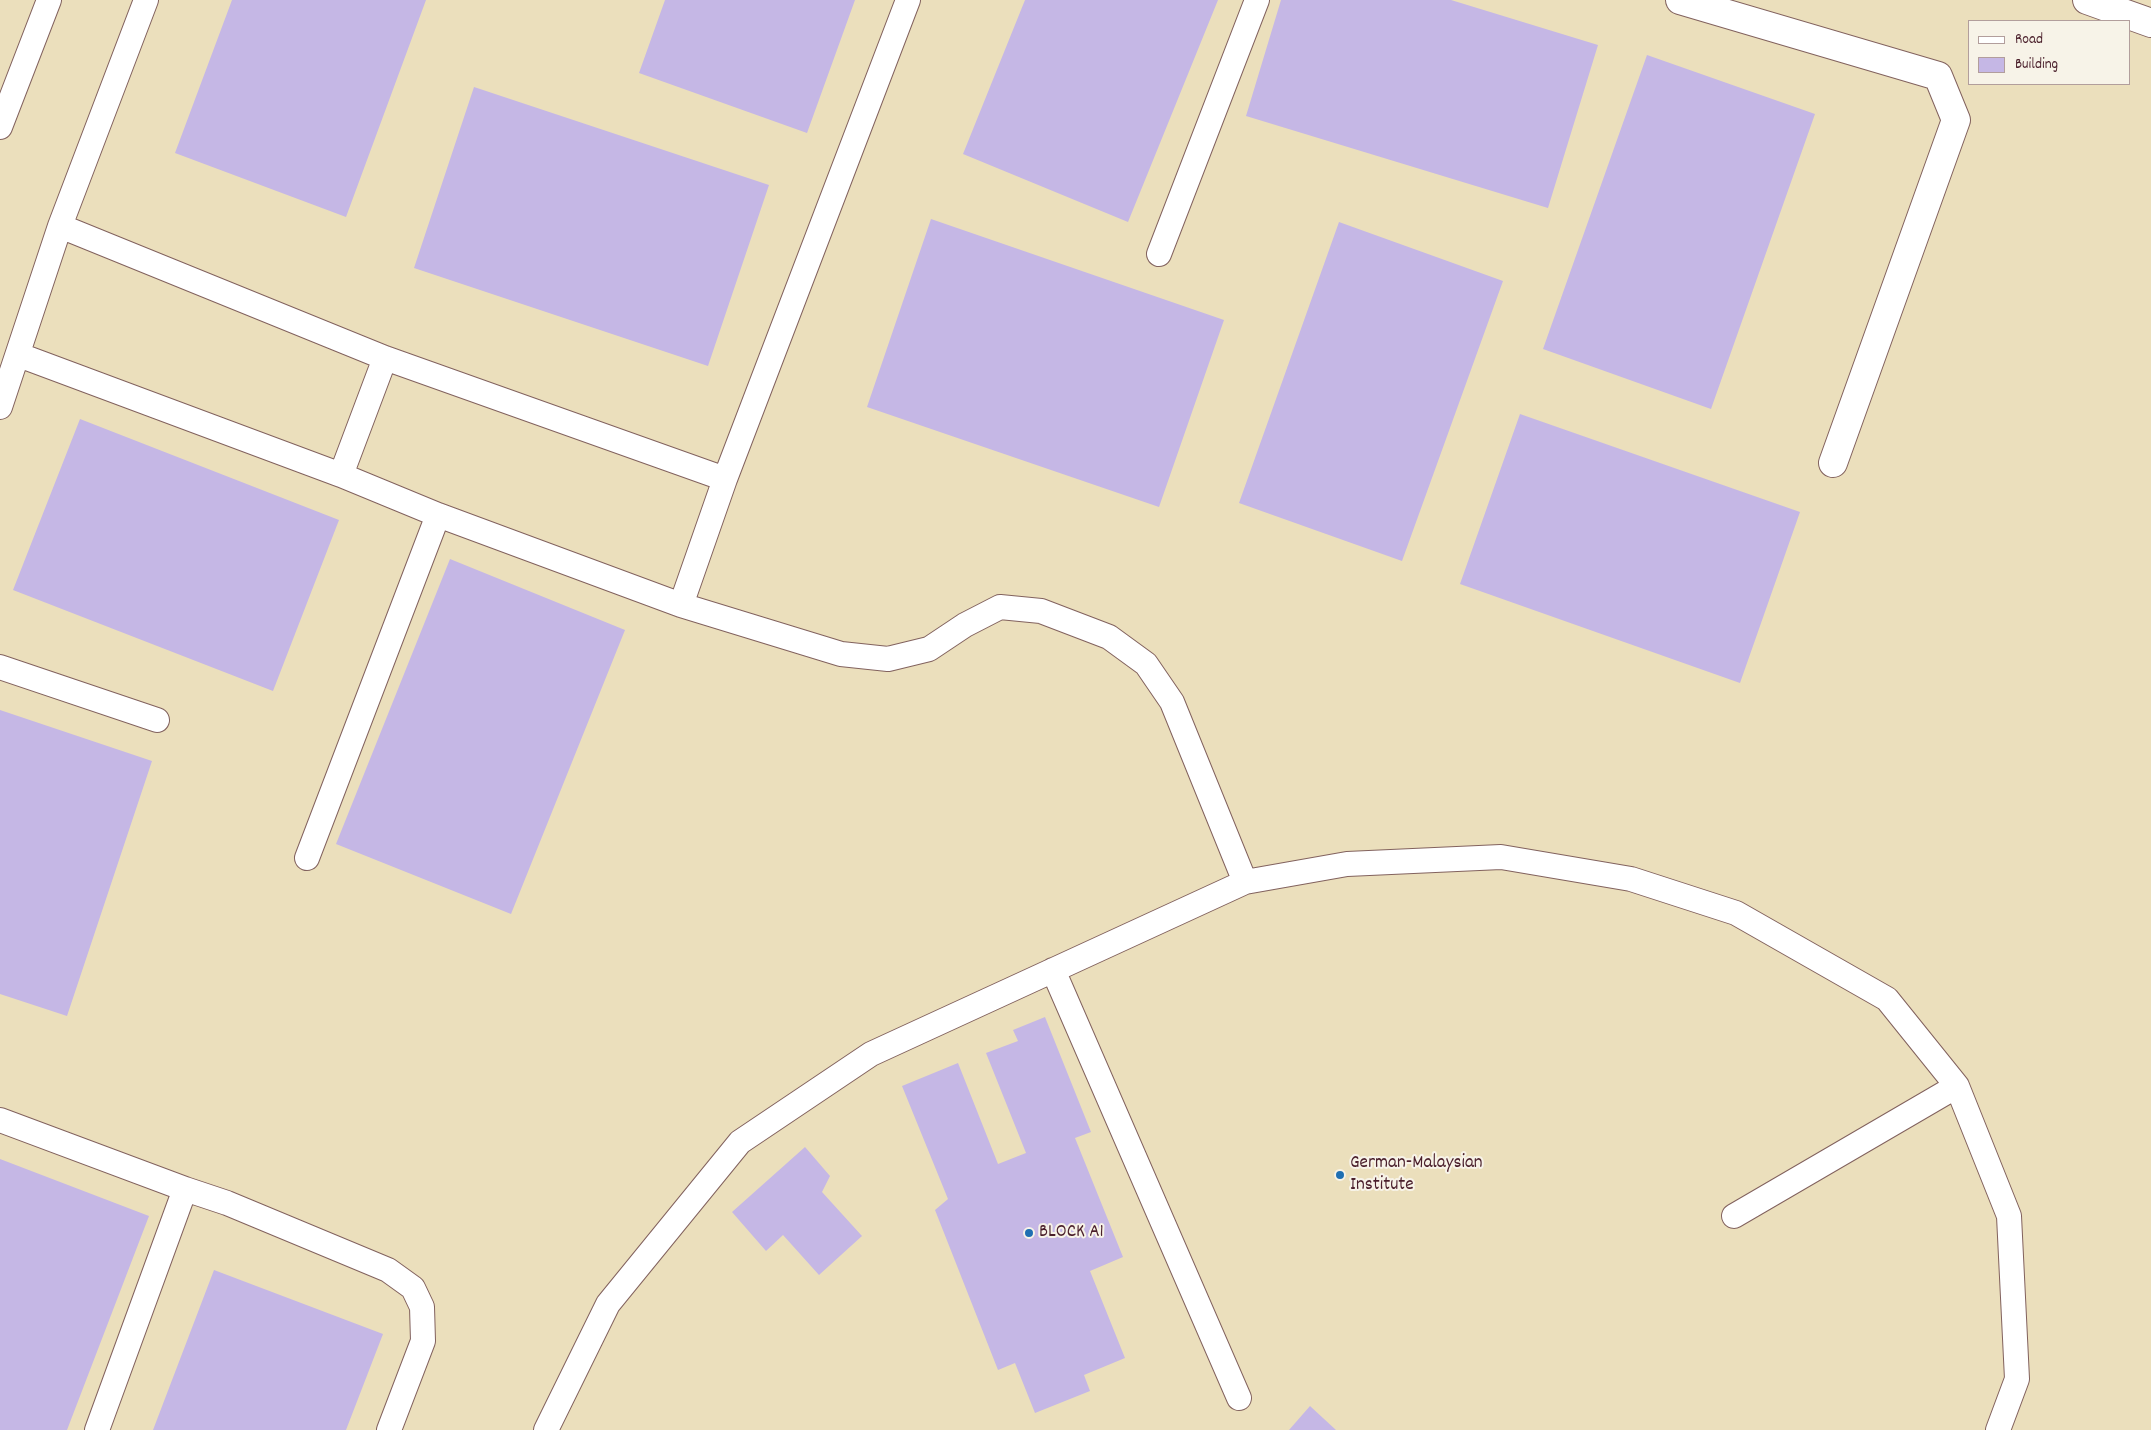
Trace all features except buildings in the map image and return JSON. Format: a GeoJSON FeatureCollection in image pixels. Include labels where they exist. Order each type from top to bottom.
{"type":"FeatureCollection","features":[{"type":"Feature","properties":{"kind":"street"},"geometry":{"type":"LineString","coordinates":[[1680,0],[1938,76],[1956,120],[1832,463]]}},
{"type":"Feature","properties":{"kind":"street"},"geometry":{"type":"LineString","coordinates":[[2087,0],[2151,23]]}},
{"type":"Feature","properties":{"kind":"lane"},"geometry":{"type":"LineString","coordinates":[[0,127],[49,0]]}},
{"type":"Feature","properties":{"kind":"lane"},"geometry":{"type":"LineString","coordinates":[[0,407],[19,355],[60,226],[146,0]]}},
{"type":"Feature","properties":{"kind":"lane"},"geometry":{"type":"LineString","coordinates":[[681,605],[725,479],[908,0]]}},
{"type":"Feature","properties":{"kind":"lane"},"geometry":{"type":"LineString","coordinates":[[1159,254],[1257,0]]}},
{"type":"Feature","properties":{"kind":"lane"},"geometry":{"type":"LineString","coordinates":[[60,226],[385,358],[725,479]]}},
{"type":"Feature","properties":{"kind":"lane"},"geometry":{"type":"LineString","coordinates":[[19,355],[342,475],[438,515],[681,605],[842,654],[888,659],[929,649],[965,624],[1000,607],[1041,611],[1109,637],[1146,664],[1172,702],[1245,882]]}},
{"type":"Feature","properties":{"kind":"lane"},"geometry":{"type":"LineString","coordinates":[[342,475],[385,358]]}},
{"type":"Feature","properties":{"kind":"lane"},"geometry":{"type":"LineString","coordinates":[[308,858],[438,515]]}},
{"type":"Feature","properties":{"kind":"lane"},"geometry":{"type":"LineString","coordinates":[[0,667],[158,720]]}},
{"type":"Feature","properties":{"kind":"lane"},"geometry":{"type":"LineString","coordinates":[[546,1430],[608,1304],[740,1142],[870,1054],[1245,882],[1347,864],[1501,858],[1631,879],[1736,913],[1887,999],[1957,1086],[2009,1216],[2018,1379],[1998,1430]]}},
{"type":"Feature","properties":{"kind":"lane"},"geometry":{"type":"LineString","coordinates":[[1053,970],[1239,1398]]}},
{"type":"Feature","properties":{"kind":"lane"},"geometry":{"type":"LineString","coordinates":[[1734,1216],[1957,1086]]}},
{"type":"Feature","properties":{"kind":"lane"},"geometry":{"type":"LineString","coordinates":[[0,1120],[185,1189],[228,1203],[388,1270],[413,1288],[422,1307],[423,1341],[389,1430]]}},
{"type":"Feature","properties":{"kind":"lane"},"geometry":{"type":"LineString","coordinates":[[97,1430],[185,1189]]}},
{"type":"Feature","properties":{"kind":"place","name":"German-Malaysian Institute"},"geometry":{"type":"Point","coordinates":[1340,1175]}},
{"type":"Feature","properties":{"kind":"place","name":"BLOCK A1"},"geometry":{"type":"Point","coordinates":[1029,1233]}}]}
